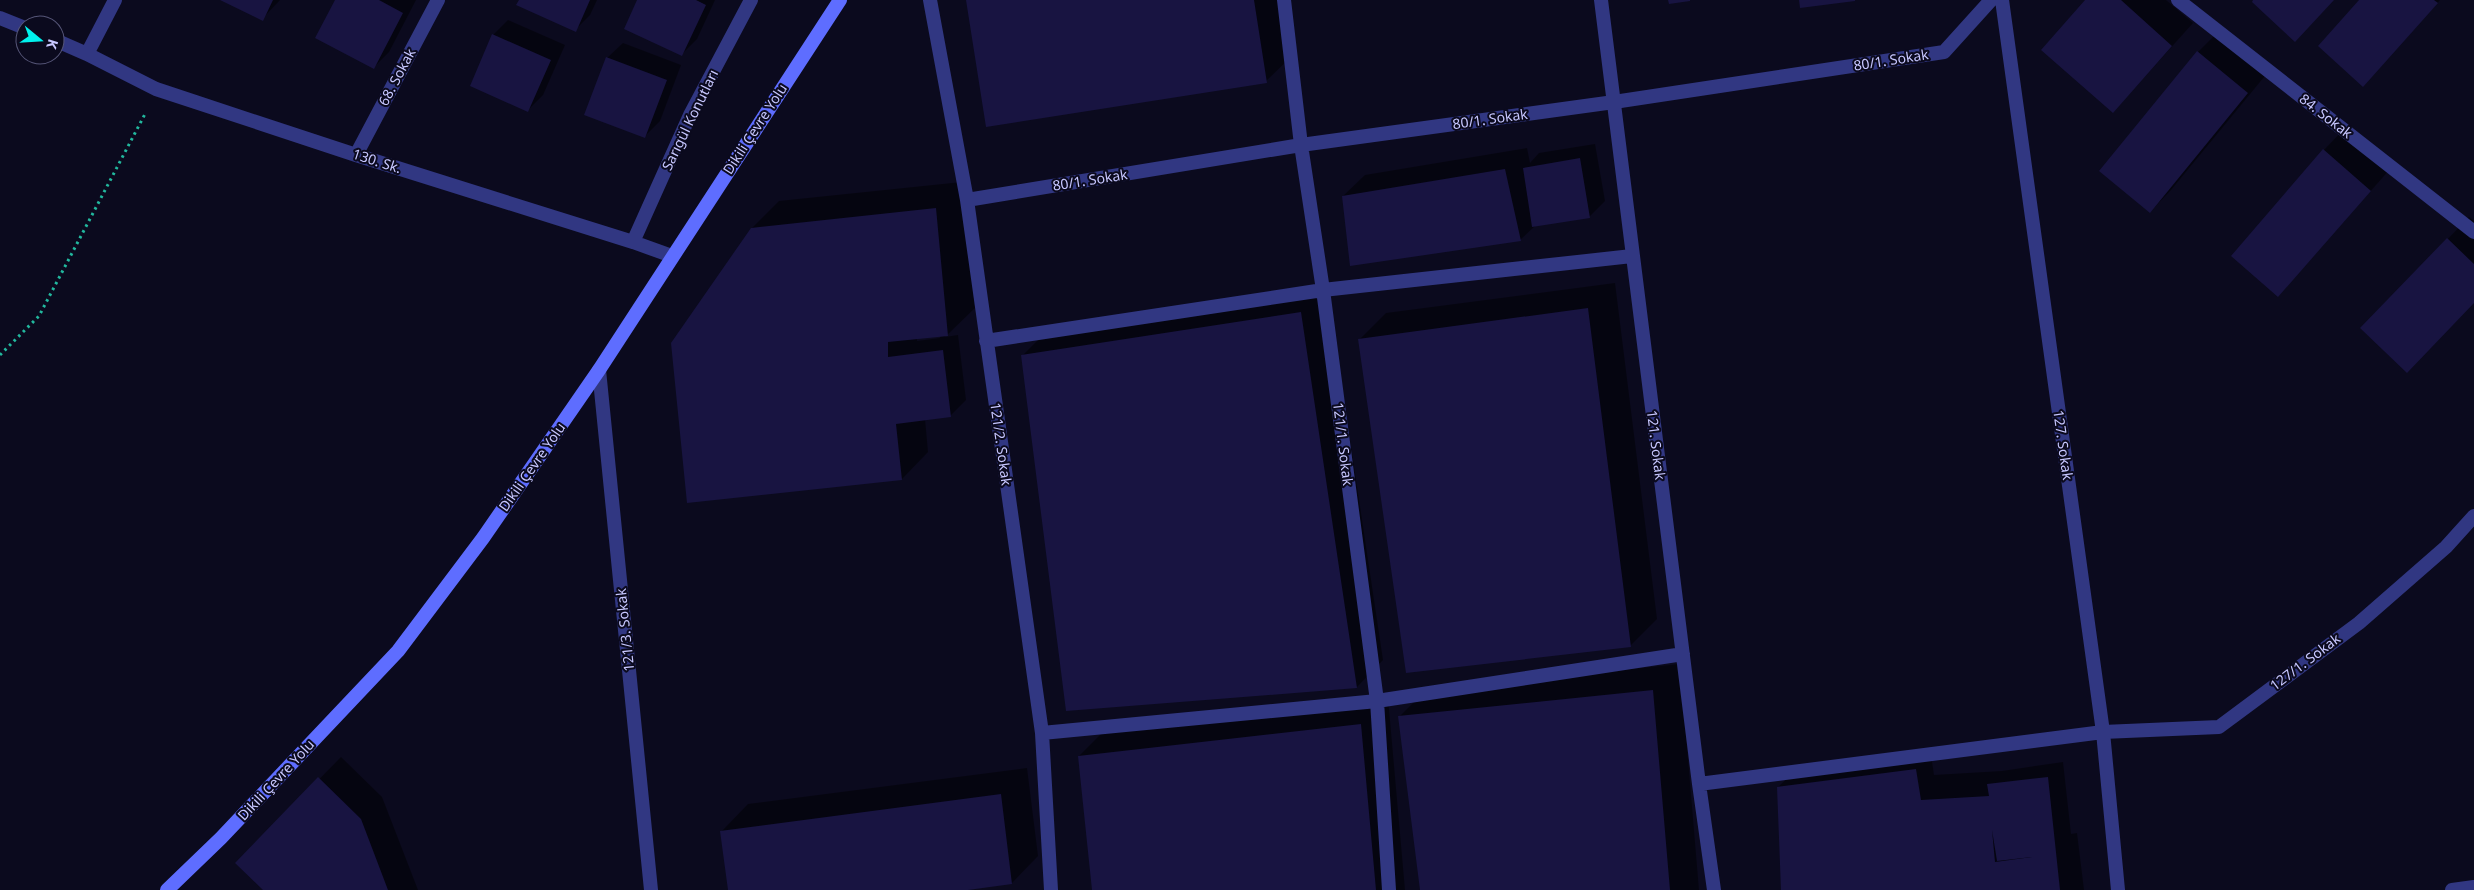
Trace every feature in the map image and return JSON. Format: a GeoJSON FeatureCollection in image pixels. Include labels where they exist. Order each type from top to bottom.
{"type":"FeatureCollection","features":[{"type":"Feature","properties":{"kind":"main road","name":"Dikili Çevre Yolu"},"geometry":{"type":"LineString","coordinates":[[167,890],[221,838],[398,651],[483,538],[599,370],[840,0]]}},
{"type":"Feature","properties":{"kind":"street"},"geometry":{"type":"LineString","coordinates":[[87,54],[115,0]]}},
{"type":"Feature","properties":{"kind":"street","name":"68. Sokak"},"geometry":{"type":"LineString","coordinates":[[356,155],[438,0]]}},
{"type":"Feature","properties":{"kind":"street","name":"Sarıgül Konutları"},"geometry":{"type":"LineString","coordinates":[[634,242],[690,116],[751,0]]}},
{"type":"Feature","properties":{"kind":"street","name":"121/2. Sokak"},"geometry":{"type":"LineString","coordinates":[[930,0],[967,200],[1042,733],[1051,890]]}},
{"type":"Feature","properties":{"kind":"street","name":"121/1. Sokak"},"geometry":{"type":"LineString","coordinates":[[1284,0],[1301,145],[1323,290],[1377,701],[1389,890]]}},
{"type":"Feature","properties":{"kind":"street","name":"121. Sokak"},"geometry":{"type":"LineString","coordinates":[[1601,0],[1699,784],[1714,890]]}},
{"type":"Feature","properties":{"kind":"street","name":"80/1. Sokak"},"geometry":{"type":"LineString","coordinates":[[967,200],[1301,145],[1614,102],[1944,52],[1991,0]]}},
{"type":"Feature","properties":{"kind":"street","name":"127. Sokak"},"geometry":{"type":"LineString","coordinates":[[2002,0],[2103,732],[2118,890]]}},
{"type":"Feature","properties":{"kind":"street","name":"84. Sokak"},"geometry":{"type":"LineString","coordinates":[[2178,0],[2474,232]]}},
{"type":"Feature","properties":{"kind":"street"},"geometry":{"type":"LineString","coordinates":[[0,18],[15,24]]}},
{"type":"Feature","properties":{"kind":"street","name":"130. Sk."},"geometry":{"type":"LineString","coordinates":[[65,44],[156,89],[356,155],[634,242],[672,256]]}},
{"type":"Feature","properties":{"kind":"street"},"geometry":{"type":"LineString","coordinates":[[986,341],[1323,290],[1632,256]]}},
{"type":"Feature","properties":{"kind":"street","name":"121/3. Sokak"},"geometry":{"type":"LineString","coordinates":[[599,370],[651,890]]}},
{"type":"Feature","properties":{"kind":"street","name":"127/1. Sokak"},"geometry":{"type":"LineString","coordinates":[[1699,784],[2103,732],[2219,727],[2358,623],[2446,547],[2474,516]]}},
{"type":"Feature","properties":{"kind":"street"},"geometry":{"type":"LineString","coordinates":[[1042,733],[1377,701],[1683,654]]}},
{"type":"Feature","properties":{"kind":"street"},"geometry":{"type":"LineString","coordinates":[[2452,890],[2474,887]]}},
{"type":"Feature","properties":{"kind":"path"},"geometry":{"type":"LineString","coordinates":[[0,355],[39,316],[136,135],[156,89]]}},
{"type":"Feature","properties":{"kind":"building"},"geometry":{"type":"Polygon","coordinates":[[[220,0],[273,0],[263,21],[220,0]]]}},
{"type":"Feature","properties":{"kind":"building"},"geometry":{"type":"Polygon","coordinates":[[[335,0],[379,0],[403,13],[374,69],[315,38],[335,0]]]}},
{"type":"Feature","properties":{"kind":"building"},"geometry":{"type":"Polygon","coordinates":[[[519,0],[590,0],[576,32],[516,5],[519,0]]]}},
{"type":"Feature","properties":{"kind":"building"},"geometry":{"type":"Polygon","coordinates":[[[637,0],[696,0],[706,5],[682,56],[624,29],[637,0]]]}},
{"type":"Feature","properties":{"kind":"building"},"geometry":{"type":"Polygon","coordinates":[[[966,0],[1254,0],[1267,83],[986,127],[966,0]]]}},
{"type":"Feature","properties":{"kind":"building"},"geometry":{"type":"Polygon","coordinates":[[[1668,0],[1690,0],[1690,1],[1669,4],[1668,0]]]}},
{"type":"Feature","properties":{"kind":"building"},"geometry":{"type":"Polygon","coordinates":[[[1799,0],[1855,0],[1855,1],[1800,8],[1799,0]]]}},
{"type":"Feature","properties":{"kind":"building"},"geometry":{"type":"Polygon","coordinates":[[[2085,0],[2121,0],[2172,46],[2113,113],[2041,50],[2085,0]]]}},
{"type":"Feature","properties":{"kind":"building"},"geometry":{"type":"Polygon","coordinates":[[[2253,0],[2334,0],[2295,42],[2252,2],[2253,0]]]}},
{"type":"Feature","properties":{"kind":"building"},"geometry":{"type":"Polygon","coordinates":[[[2359,0],[2434,0],[2438,3],[2363,87],[2318,46],[2359,0]]]}},
{"type":"Feature","properties":{"kind":"building"},"geometry":{"type":"Polygon","coordinates":[[[492,34],[551,60],[528,112],[470,86],[492,34]]]}},
{"type":"Feature","properties":{"kind":"building"},"geometry":{"type":"Polygon","coordinates":[[[2197,51],[2248,93],[2150,213],[2099,171],[2197,51]]]}},
{"type":"Feature","properties":{"kind":"building"},"geometry":{"type":"Polygon","coordinates":[[[606,57],[667,80],[645,138],[584,115],[606,57]]]}},
{"type":"Feature","properties":{"kind":"building"},"geometry":{"type":"Polygon","coordinates":[[[2323,149],[2371,191],[2278,297],[2231,256],[2323,149]]]}},
{"type":"Feature","properties":{"kind":"building"},"geometry":{"type":"Polygon","coordinates":[[[1580,158],[1590,218],[1532,227],[1523,168],[1580,158]]]}},
{"type":"Feature","properties":{"kind":"building"},"geometry":{"type":"Polygon","coordinates":[[[1505,169],[1521,241],[1350,266],[1342,196],[1505,169]]]}},
{"type":"Feature","properties":{"kind":"building"},"geometry":{"type":"Polygon","coordinates":[[[936,208],[948,336],[888,342],[888,357],[943,350],[951,417],[896,424],[902,480],[687,503],[671,343],[751,228],[936,208]]]}},
{"type":"Feature","properties":{"kind":"building"},"geometry":{"type":"Polygon","coordinates":[[[2447,238],[2474,264],[2474,303],[2407,373],[2360,328],[2447,238]]]}},
{"type":"Feature","properties":{"kind":"building"},"geometry":{"type":"Polygon","coordinates":[[[1588,308],[1631,647],[1406,673],[1358,339],[1588,308]]]}},
{"type":"Feature","properties":{"kind":"building"},"geometry":{"type":"Polygon","coordinates":[[[1301,312],[1357,688],[1066,711],[1021,355],[1301,312]]]}},
{"type":"Feature","properties":{"kind":"building"},"geometry":{"type":"Polygon","coordinates":[[[1653,690],[1670,890],[1420,890],[1398,716],[1653,690]]]}},
{"type":"Feature","properties":{"kind":"building"},"geometry":{"type":"Polygon","coordinates":[[[1361,724],[1376,890],[1092,890],[1078,756],[1361,724]]]}},
{"type":"Feature","properties":{"kind":"building"},"geometry":{"type":"Polygon","coordinates":[[[1916,769],[1921,800],[1989,796],[1987,784],[2048,777],[2060,890],[1781,890],[1777,787],[1916,769]],[[1992,830],[1995,862],[2032,857],[1997,861],[1992,830]]]}},
{"type":"Feature","properties":{"kind":"building"},"geometry":{"type":"Polygon","coordinates":[[[318,777],[361,819],[388,890],[263,890],[235,863],[318,777]]]}},
{"type":"Feature","properties":{"kind":"building"},"geometry":{"type":"Polygon","coordinates":[[[1001,794],[1012,884],[968,890],[728,890],[720,831],[1001,794]]]}}]}
